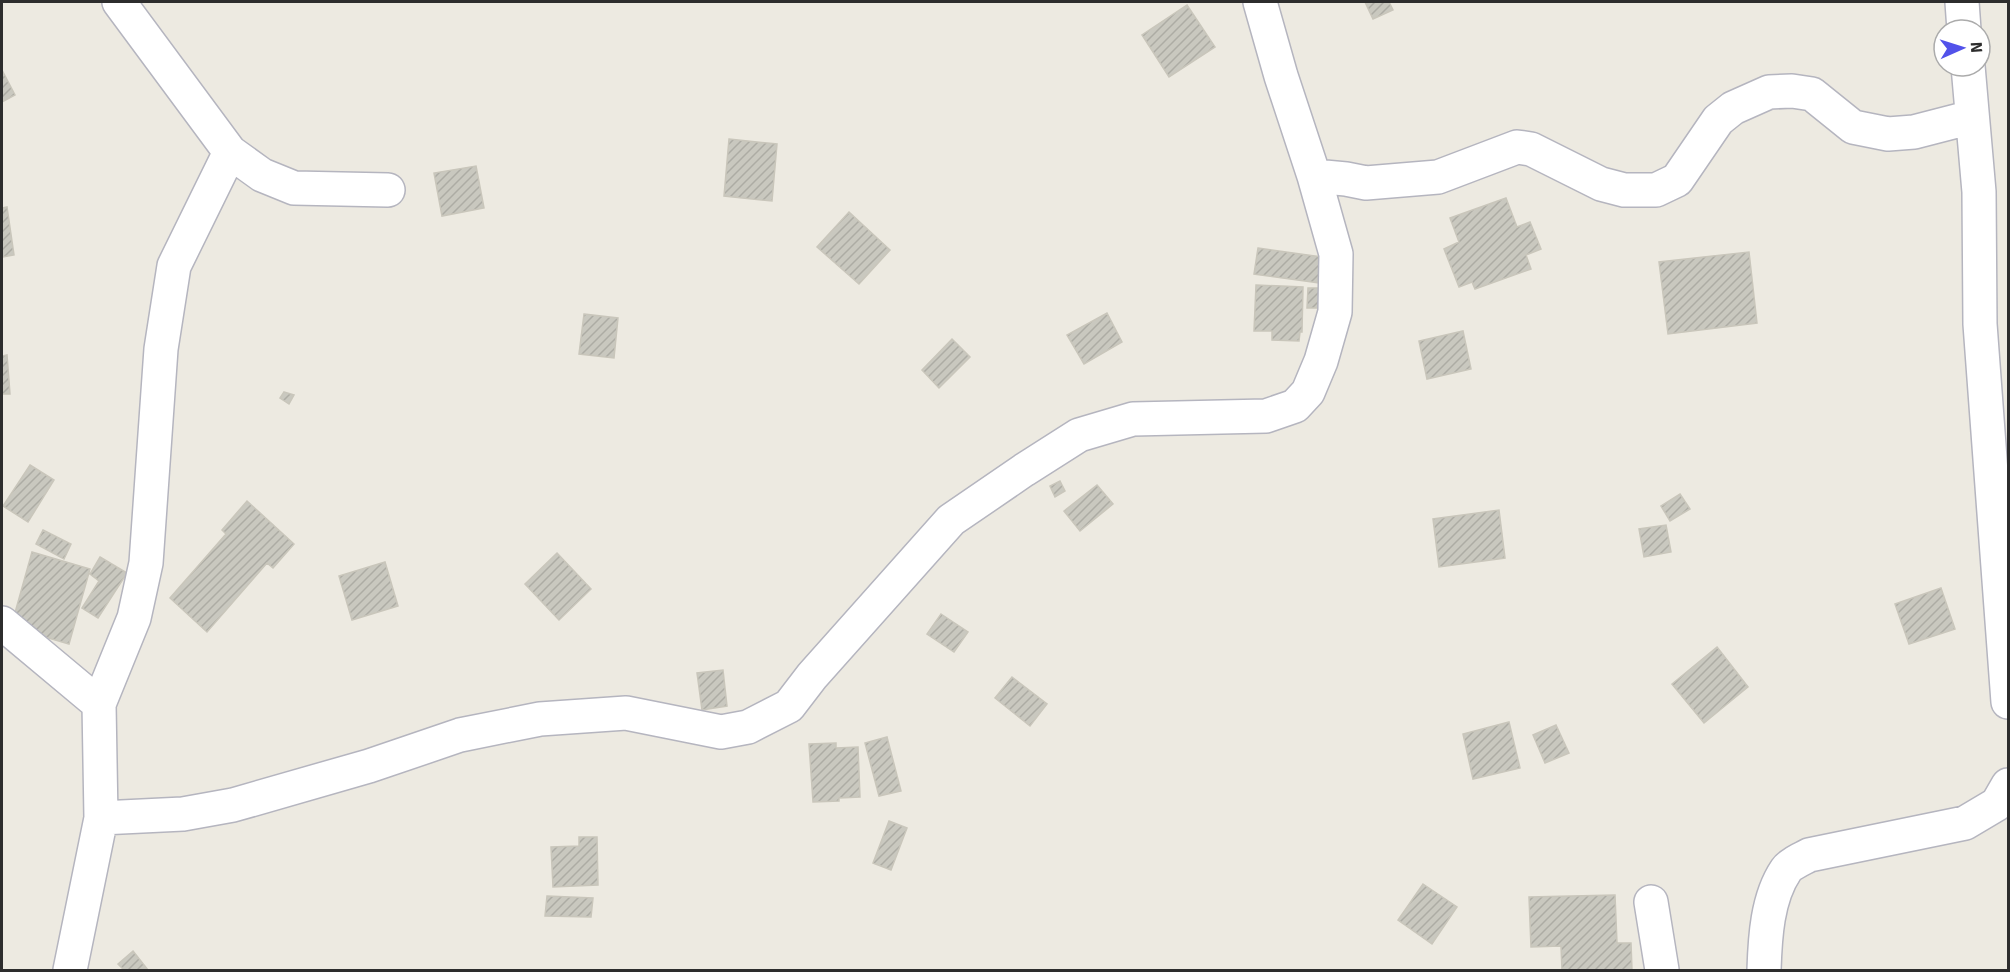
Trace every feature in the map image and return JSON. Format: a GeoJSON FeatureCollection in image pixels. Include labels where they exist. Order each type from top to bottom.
{"type":"FeatureCollection","features":[{"type":"Feature","properties":{"kind":"street"},"geometry":{"type":"LineString","coordinates":[[118,2],[230,152],[262,175],[294,188],[388,190]]}},
{"type":"Feature","properties":{"kind":"street"},"geometry":{"type":"LineString","coordinates":[[100,818],[183,814],[233,805],[369,766],[460,735],[540,718],[626,713],[721,732],[748,727],[789,706],[812,676],[951,520],[1079,435],[1133,419],[1266,416],[1294,406],[1308,392],[1321,361],[1335,312],[1336,254],[1260,2]]}},
{"type":"Feature","properties":{"kind":"street"},"geometry":{"type":"LineString","coordinates":[[1962,2],[1963,18]]}},
{"type":"Feature","properties":{"kind":"street"},"geometry":{"type":"LineString","coordinates":[[1969,78],[1979,192],[1980,324],[2008,702]]}},
{"type":"Feature","properties":{"kind":"street"},"geometry":{"type":"LineString","coordinates":[[1314,176],[1366,183],[1438,177],[1492,154],[1517,147],[1531,149],[1601,184],[1624,190],[1656,190],[1677,180],[1718,120],[1733,108],[1769,92],[1792,91],[1812,94],[1853,127],[1888,134],[1914,132],[1972,117]]}},
{"type":"Feature","properties":{"kind":"street"},"geometry":{"type":"LineString","coordinates":[[70,970],[100,818],[99,704],[134,618],[146,563],[161,349],[174,266],[230,152]]}},
{"type":"Feature","properties":{"kind":"street"},"geometry":{"type":"LineString","coordinates":[[2,623],[99,704]]}},
{"type":"Feature","properties":{"kind":"street"},"geometry":{"type":"LineString","coordinates":[[1764,970],[1765,944],[1773,896],[1786,868],[1809,855],[1965,823],[1997,804],[2008,785]]}},
{"type":"Feature","properties":{"kind":"street"},"geometry":{"type":"LineString","coordinates":[[1651,902],[1662,970]]}},
{"type":"Feature","properties":{"kind":"building"},"geometry":{"type":"Polygon","coordinates":[[[1365,2],[1389,2],[1393,10],[1373,19],[1365,2]]]}},
{"type":"Feature","properties":{"kind":"building"},"geometry":{"type":"Polygon","coordinates":[[[1187,5],[1215,47],[1169,77],[1142,35],[1187,5]]]}},
{"type":"Feature","properties":{"kind":"building"},"geometry":{"type":"Polygon","coordinates":[[[2,70],[15,95],[2,102],[2,70]]]}},
{"type":"Feature","properties":{"kind":"building"},"geometry":{"type":"Polygon","coordinates":[[[729,139],[777,144],[772,201],[724,196],[729,139]]]}},
{"type":"Feature","properties":{"kind":"building"},"geometry":{"type":"Polygon","coordinates":[[[476,166],[484,208],[442,216],[434,173],[476,166]]]}},
{"type":"Feature","properties":{"kind":"building"},"geometry":{"type":"Polygon","coordinates":[[[1506,198],[1517,227],[1530,222],[1541,249],[1526,255],[1531,269],[1475,289],[1472,282],[1459,287],[1444,249],[1459,242],[1450,218],[1506,198]]]}},
{"type":"Feature","properties":{"kind":"building"},"geometry":{"type":"Polygon","coordinates":[[[7,207],[14,255],[2,257],[2,208],[7,207]]]}},
{"type":"Feature","properties":{"kind":"building"},"geometry":{"type":"Polygon","coordinates":[[[849,212],[890,250],[859,284],[817,247],[849,212]]]}},
{"type":"Feature","properties":{"kind":"building"},"geometry":{"type":"Polygon","coordinates":[[[1258,248],[1329,258],[1326,284],[1254,274],[1258,248]]]}},
{"type":"Feature","properties":{"kind":"building"},"geometry":{"type":"Polygon","coordinates":[[[1749,252],[1757,323],[1668,334],[1659,262],[1749,252]]]}},
{"type":"Feature","properties":{"kind":"building"},"geometry":{"type":"Polygon","coordinates":[[[1256,285],[1303,287],[1302,332],[1300,332],[1299,341],[1272,340],[1272,331],[1254,331],[1256,285]]]}},
{"type":"Feature","properties":{"kind":"building"},"geometry":{"type":"Polygon","coordinates":[[[1308,288],[1327,288],[1327,308],[1307,308],[1308,288]]]}},
{"type":"Feature","properties":{"kind":"building"},"geometry":{"type":"Polygon","coordinates":[[[1107,313],[1122,342],[1084,364],[1067,335],[1107,313]]]}},
{"type":"Feature","properties":{"kind":"building"},"geometry":{"type":"Polygon","coordinates":[[[584,314],[618,318],[614,358],[579,354],[584,314]]]}},
{"type":"Feature","properties":{"kind":"building"},"geometry":{"type":"Polygon","coordinates":[[[1463,331],[1471,369],[1427,379],[1419,341],[1463,331]]]}},
{"type":"Feature","properties":{"kind":"building"},"geometry":{"type":"Polygon","coordinates":[[[952,339],[970,357],[939,388],[922,370],[952,339]]]}},
{"type":"Feature","properties":{"kind":"building"},"geometry":{"type":"Polygon","coordinates":[[[7,355],[10,394],[2,394],[2,356],[7,355]]]}},
{"type":"Feature","properties":{"kind":"building"},"geometry":{"type":"Polygon","coordinates":[[[284,392],[294,395],[289,404],[280,398],[284,392]]]}},
{"type":"Feature","properties":{"kind":"building"},"geometry":{"type":"Polygon","coordinates":[[[30,465],[54,480],[28,522],[3,506],[30,465]]]}},
{"type":"Feature","properties":{"kind":"building"},"geometry":{"type":"Polygon","coordinates":[[[1060,481],[1065,491],[1055,497],[1050,486],[1060,481]]]}},
{"type":"Feature","properties":{"kind":"building"},"geometry":{"type":"Polygon","coordinates":[[[1097,485],[1113,504],[1080,531],[1064,511],[1097,485]]]}},
{"type":"Feature","properties":{"kind":"building"},"geometry":{"type":"Polygon","coordinates":[[[1680,494],[1690,509],[1670,521],[1661,506],[1680,494]]]}},
{"type":"Feature","properties":{"kind":"building"},"geometry":{"type":"Polygon","coordinates":[[[247,501],[294,544],[273,568],[267,563],[207,632],[170,598],[226,534],[222,530],[247,501]]]}},
{"type":"Feature","properties":{"kind":"building"},"geometry":{"type":"Polygon","coordinates":[[[1499,510],[1505,558],[1439,567],[1433,519],[1499,510]]]}},
{"type":"Feature","properties":{"kind":"building"},"geometry":{"type":"Polygon","coordinates":[[[1666,525],[1671,552],[1644,557],[1639,529],[1666,525]]]}},
{"type":"Feature","properties":{"kind":"building"},"geometry":{"type":"Polygon","coordinates":[[[43,530],[71,544],[64,559],[36,544],[43,530]]]}},
{"type":"Feature","properties":{"kind":"building"},"geometry":{"type":"Polygon","coordinates":[[[32,552],[90,569],[69,644],[11,627],[32,552]]]}},
{"type":"Feature","properties":{"kind":"building"},"geometry":{"type":"Polygon","coordinates":[[[557,553],[591,589],[559,620],[525,584],[557,553]]]}},
{"type":"Feature","properties":{"kind":"building"},"geometry":{"type":"Polygon","coordinates":[[[100,557],[127,573],[98,618],[82,608],[99,581],[90,574],[100,557]]]}},
{"type":"Feature","properties":{"kind":"building"},"geometry":{"type":"Polygon","coordinates":[[[385,562],[398,606],[352,620],[339,576],[385,562]]]}},
{"type":"Feature","properties":{"kind":"building"},"geometry":{"type":"Polygon","coordinates":[[[1941,588],[1955,629],[1909,644],[1895,604],[1941,588]]]}},
{"type":"Feature","properties":{"kind":"building"},"geometry":{"type":"Polygon","coordinates":[[[941,614],[968,632],[954,652],[927,634],[941,614]]]}},
{"type":"Feature","properties":{"kind":"building"},"geometry":{"type":"Polygon","coordinates":[[[1717,647],[1748,687],[1704,723],[1672,684],[1717,647]]]}},
{"type":"Feature","properties":{"kind":"building"},"geometry":{"type":"Polygon","coordinates":[[[723,670],[727,706],[702,710],[697,673],[723,670]]]}},
{"type":"Feature","properties":{"kind":"building"},"geometry":{"type":"Polygon","coordinates":[[[1012,677],[1047,704],[1030,726],[995,698],[1012,677]]]}},
{"type":"Feature","properties":{"kind":"building"},"geometry":{"type":"Polygon","coordinates":[[[1509,722],[1520,768],[1473,779],[1463,734],[1509,722]]]}},
{"type":"Feature","properties":{"kind":"building"},"geometry":{"type":"Polygon","coordinates":[[[1556,725],[1569,753],[1545,763],[1533,735],[1556,725]]]}},
{"type":"Feature","properties":{"kind":"building"},"geometry":{"type":"Polygon","coordinates":[[[887,737],[901,791],[879,796],[865,743],[887,737]]]}},
{"type":"Feature","properties":{"kind":"building"},"geometry":{"type":"Polygon","coordinates":[[[836,743],[836,748],[858,747],[860,797],[813,802],[809,744],[836,743]]]}},
{"type":"Feature","properties":{"kind":"building"},"geometry":{"type":"Polygon","coordinates":[[[889,821],[907,828],[891,870],[873,863],[889,821]]]}},
{"type":"Feature","properties":{"kind":"building"},"geometry":{"type":"Polygon","coordinates":[[[579,837],[597,837],[598,885],[553,887],[551,847],[579,846],[579,837]]]}},
{"type":"Feature","properties":{"kind":"building"},"geometry":{"type":"Polygon","coordinates":[[[1423,884],[1457,907],[1432,944],[1398,920],[1423,884]]]}},
{"type":"Feature","properties":{"kind":"building"},"geometry":{"type":"Polygon","coordinates":[[[1615,895],[1617,943],[1631,943],[1632,970],[1562,970],[1561,946],[1531,947],[1529,897],[1615,895]]]}},
{"type":"Feature","properties":{"kind":"building"},"geometry":{"type":"Polygon","coordinates":[[[547,896],[593,898],[591,917],[545,916],[547,896]]]}},
{"type":"Feature","properties":{"kind":"building"},"geometry":{"type":"Polygon","coordinates":[[[133,951],[148,970],[124,970],[118,964],[133,951]]]}}]}
